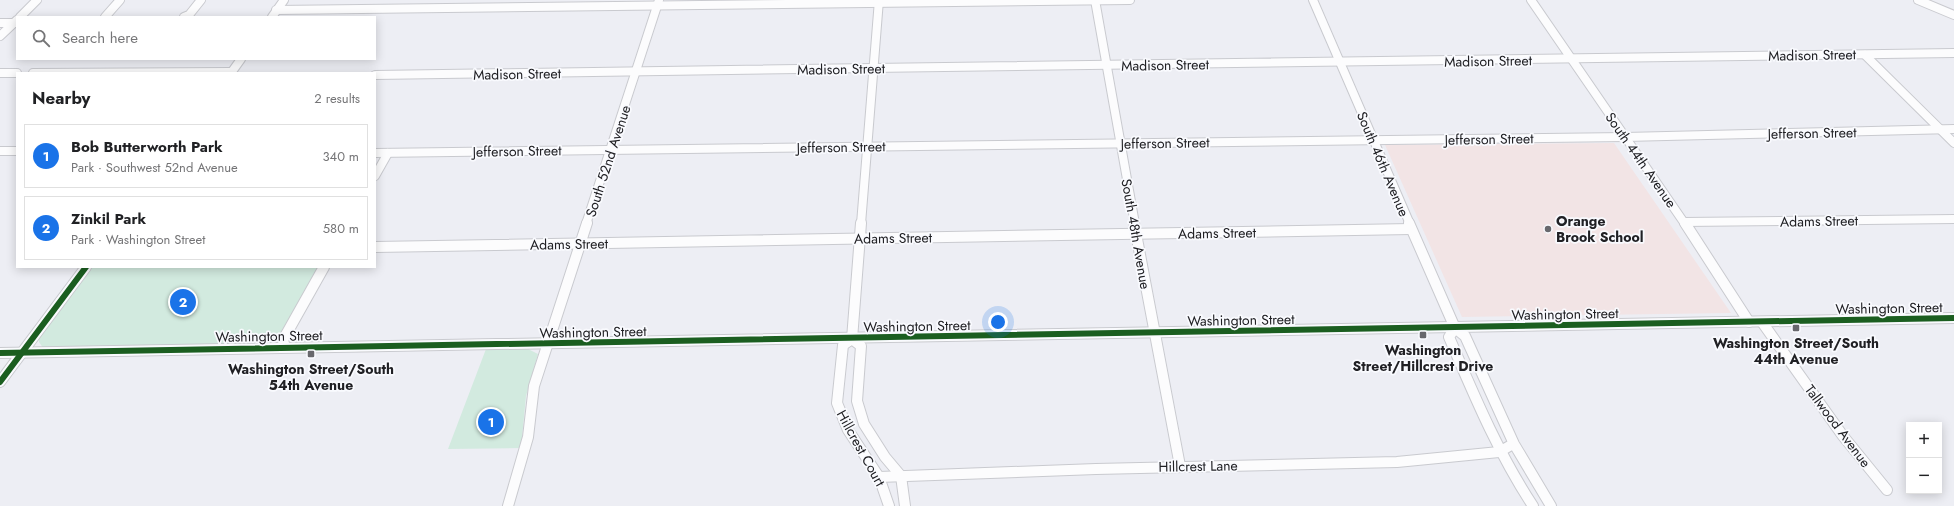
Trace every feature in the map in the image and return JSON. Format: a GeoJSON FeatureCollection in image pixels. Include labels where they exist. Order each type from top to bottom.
{"type":"FeatureCollection","features":[{"type":"Feature","properties":{"kind":"street"},"geometry":{"type":"LineString","coordinates":[[21,16],[37,0]]}},
{"type":"Feature","properties":{"kind":"street"},"geometry":{"type":"LineString","coordinates":[[106,16],[120,0]]}},
{"type":"Feature","properties":{"kind":"street"},"geometry":{"type":"LineString","coordinates":[[185,16],[201,0]]}},
{"type":"Feature","properties":{"kind":"street"},"geometry":{"type":"LineString","coordinates":[[273,16],[284,0]]}},
{"type":"Feature","properties":{"kind":"street","name":"South 48th Avenue"},"geometry":{"type":"LineString","coordinates":[[1095,0],[1154,334],[1180,466]]}},
{"type":"Feature","properties":{"kind":"street"},"geometry":{"type":"LineString","coordinates":[[276,10],[658,3],[1130,0]]}},
{"type":"Feature","properties":{"kind":"street","name":"South 46th Avenue"},"geometry":{"type":"LineString","coordinates":[[1313,0],[1455,328],[1465,336],[1513,444],[1535,484],[1551,506]]}},
{"type":"Feature","properties":{"kind":"street","name":"South 44th Avenue"},"geometry":{"type":"LineString","coordinates":[[1531,0],[1684,222],[1749,322]]}},
{"type":"Feature","properties":{"kind":"street"},"geometry":{"type":"LineString","coordinates":[[1918,0],[1954,15]]}},
{"type":"Feature","properties":{"kind":"street"},"geometry":{"type":"LineString","coordinates":[[852,339],[879,2]]}},
{"type":"Feature","properties":{"kind":"street","name":"South 52nd Avenue"},"geometry":{"type":"LineString","coordinates":[[508,506],[524,454],[534,386],[658,3]]}},
{"type":"Feature","properties":{"kind":"street"},"geometry":{"type":"LineString","coordinates":[[0,23],[16,22]]}},
{"type":"Feature","properties":{"kind":"street"},"geometry":{"type":"LineString","coordinates":[[0,36],[16,22]]}},
{"type":"Feature","properties":{"kind":"street","name":"Madison Street"},"geometry":{"type":"LineString","coordinates":[[376,76],[1954,53]]}},
{"type":"Feature","properties":{"kind":"street"},"geometry":{"type":"LineString","coordinates":[[1865,55],[1954,143]]}},
{"type":"Feature","properties":{"kind":"street"},"geometry":{"type":"LineString","coordinates":[[233,72],[240,60]]}},
{"type":"Feature","properties":{"kind":"street"},"geometry":{"type":"LineString","coordinates":[[0,73],[16,73]]}},
{"type":"Feature","properties":{"kind":"street","name":"Jefferson Street"},"geometry":{"type":"LineString","coordinates":[[376,153],[1625,137],[1954,129]]}},
{"type":"Feature","properties":{"kind":"street"},"geometry":{"type":"LineString","coordinates":[[0,151],[16,151]]}},
{"type":"Feature","properties":{"kind":"street"},"geometry":{"type":"LineString","coordinates":[[376,174],[388,153]]}},
{"type":"Feature","properties":{"kind":"street","name":"Adams Street"},"geometry":{"type":"LineString","coordinates":[[1684,222],[1954,219]]}},
{"type":"Feature","properties":{"kind":"street","name":"Adams Street"},"geometry":{"type":"LineString","coordinates":[[376,247],[1411,229]]}},
{"type":"Feature","properties":{"kind":"street"},"geometry":{"type":"LineString","coordinates":[[0,382],[85,268]]}},
{"type":"Feature","properties":{"kind":"street"},"geometry":{"type":"LineString","coordinates":[[285,347],[283,340],[323,268]]}},
{"type":"Feature","properties":{"kind":"street","name":"Washington Street"},"geometry":{"type":"LineString","coordinates":[[0,353],[285,347],[1154,334],[1954,318]]}},
{"type":"Feature","properties":{"kind":"street","name":"Tallwood Avenue"},"geometry":{"type":"LineString","coordinates":[[1762,322],[1843,436],[1887,490]]}},
{"type":"Feature","properties":{"kind":"street","name":"South 46th Avenue"},"geometry":{"type":"LineString","coordinates":[[1455,328],[1450,337],[1499,452]]}},
{"type":"Feature","properties":{"kind":"street","name":"Hillcrest Court"},"geometry":{"type":"LineString","coordinates":[[889,506],[880,477],[848,430],[837,403],[843,345],[852,339],[861,346],[857,401],[864,424],[885,457],[901,476],[906,506]]}},
{"type":"Feature","properties":{"kind":"street","name":"Hillcrest Lane"},"geometry":{"type":"LineString","coordinates":[[880,477],[1180,466],[1398,462],[1499,452],[1513,444]]}},
{"type":"Feature","properties":{"kind":"street"},"geometry":{"type":"LineString","coordinates":[[1499,452],[1533,506]]}},
{"type":"Feature","properties":{"kind":"shaded area","name":"Orange Brook School"},"geometry":{"type":"Polygon","coordinates":[[[1614,143],[1731,313],[1462,317],[1385,145],[1614,143]]]}},
{"type":"Feature","properties":{"kind":"green space"},"geometry":{"type":"Polygon","coordinates":[[[90,268],[318,268],[281,337],[271,345],[43,348],[39,342],[39,338],[90,268]]]}},
{"type":"Feature","properties":{"kind":"green space"},"geometry":{"type":"Polygon","coordinates":[[[486,349],[528,349],[538,354],[526,396],[521,448],[448,449],[486,349]]]}},
{"type":"Feature","properties":{"kind":"cycle path"},"geometry":{"type":"LineString","coordinates":[[0,382],[85,268]]}},
{"type":"Feature","properties":{"kind":"cycle path"},"geometry":{"type":"LineString","coordinates":[[0,353],[852,339],[1954,318]]}},
{"type":"Feature","properties":{"kind":"place","name":"Orange Brook School"},"geometry":{"type":"Point","coordinates":[1548,229]}},
{"type":"Feature","properties":{"kind":"place","name":"Zinkil Park"},"geometry":{"type":"Point","coordinates":[183,302]}},
{"type":"Feature","properties":{"kind":"place","name":"Washington Street/South 44th Avenue"},"geometry":{"type":"Point","coordinates":[1796,328]}},
{"type":"Feature","properties":{"kind":"place","name":"Washington Street/Hillcrest Drive"},"geometry":{"type":"Point","coordinates":[1423,335]}},
{"type":"Feature","properties":{"kind":"place","name":"Washington Street/South 54th Avenue"},"geometry":{"type":"Point","coordinates":[311,354]}},
{"type":"Feature","properties":{"kind":"place","name":"Bob Butterworth Park"},"geometry":{"type":"Point","coordinates":[491,422]}}]}
